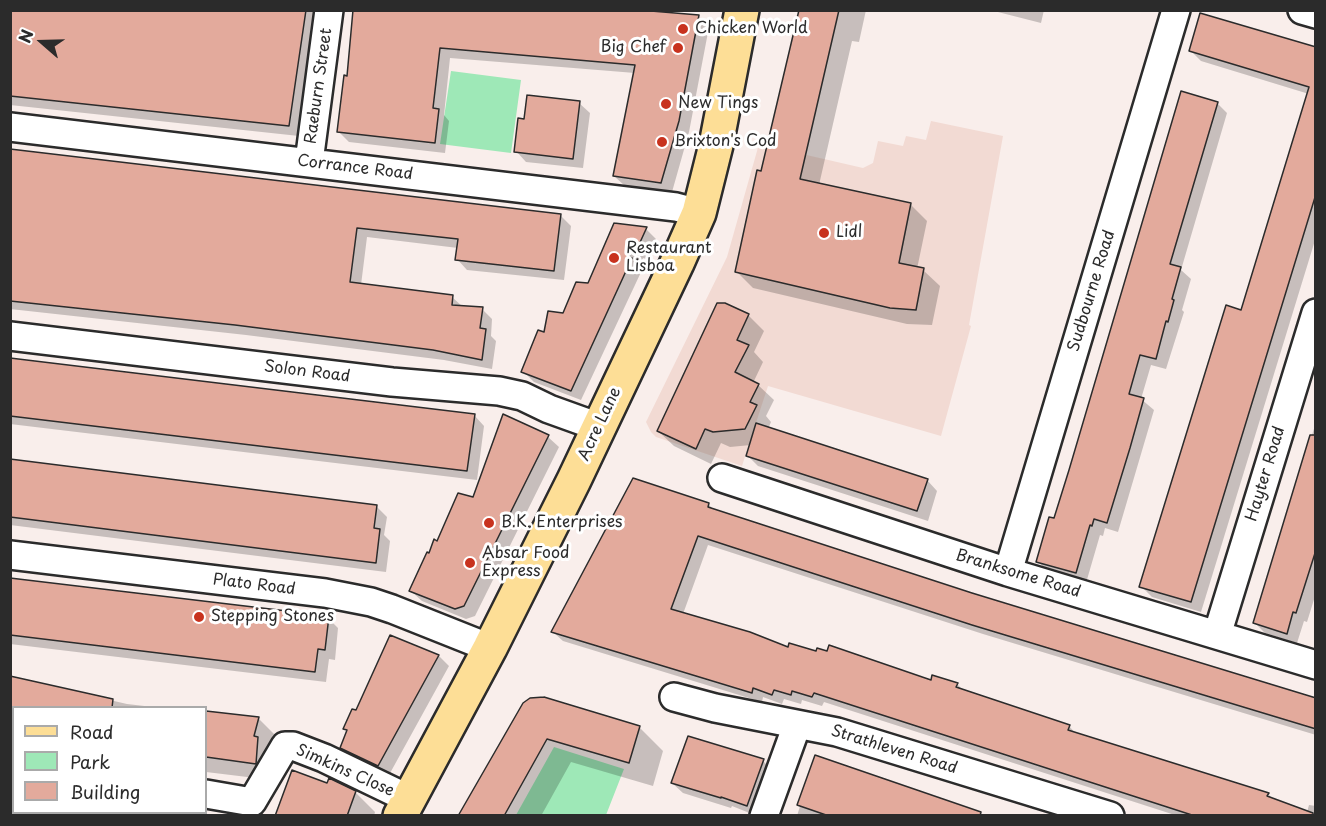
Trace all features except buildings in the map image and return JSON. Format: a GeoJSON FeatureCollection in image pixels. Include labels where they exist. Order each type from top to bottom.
{"type":"FeatureCollection","features":[{"type":"Feature","properties":{"kind":"main road","name":"Acre Lane"},"geometry":{"type":"LineString","coordinates":[[405,808],[490,648],[677,263],[699,213],[716,145],[741,10]]}},
{"type":"Feature","properties":{"kind":"street","name":"Raeburn Street"},"geometry":{"type":"LineString","coordinates":[[309,162],[329,10]]}},
{"type":"Feature","properties":{"kind":"street","name":"Sudbourne Road"},"geometry":{"type":"LineString","coordinates":[[1008,572],[1176,10]]}},
{"type":"Feature","properties":{"kind":"street"},"geometry":{"type":"LineString","coordinates":[[1302,10],[1316,14]]}},
{"type":"Feature","properties":{"kind":"street","name":"Corrance Road"},"geometry":{"type":"LineString","coordinates":[[10,127],[676,207],[699,213]]}},
{"type":"Feature","properties":{"kind":"street","name":"Hayter Road"},"geometry":{"type":"LineString","coordinates":[[1217,635],[1316,313]]}},
{"type":"Feature","properties":{"kind":"street","name":"Solon Road"},"geometry":{"type":"LineString","coordinates":[[10,336],[392,382],[499,391],[522,396],[549,409],[598,427]]}},
{"type":"Feature","properties":{"kind":"street","name":"Branksome Road"},"geometry":{"type":"LineString","coordinates":[[722,478],[1008,572],[1316,665]]}},
{"type":"Feature","properties":{"kind":"street","name":"Plato Road"},"geometry":{"type":"LineString","coordinates":[[10,555],[325,593],[392,609],[490,648]]}},
{"type":"Feature","properties":{"kind":"street","name":"Strathleven Road"},"geometry":{"type":"LineString","coordinates":[[674,697],[837,732],[1110,816]]}},
{"type":"Feature","properties":{"kind":"street"},"geometry":{"type":"LineString","coordinates":[[764,816],[796,724]]}},
{"type":"Feature","properties":{"kind":"street","name":"Simkins Close"},"geometry":{"type":"LineString","coordinates":[[207,794],[252,802],[285,746],[293,746],[324,758],[405,808]]}},
{"type":"Feature","properties":{"kind":"shaded area"},"geometry":{"type":"Polygon","coordinates":[[[931,121],[1003,136],[969,325],[971,326],[941,436],[768,386],[742,466],[656,437],[646,422],[727,257],[759,144],[863,168],[873,163],[878,141],[903,146],[906,136],[926,140],[931,121]]]}},
{"type":"Feature","properties":{"kind":"green space"},"geometry":{"type":"Polygon","coordinates":[[[451,71],[521,80],[511,153],[440,144],[451,71]]]}},
{"type":"Feature","properties":{"kind":"green space"},"geometry":{"type":"Polygon","coordinates":[[[554,747],[624,769],[606,815],[516,815],[554,747]]]}},
{"type":"Feature","properties":{"kind":"place","name":"Chicken World"},"geometry":{"type":"Point","coordinates":[683,29]}},
{"type":"Feature","properties":{"kind":"place","name":"Big Chef"},"geometry":{"type":"Point","coordinates":[678,48]}},
{"type":"Feature","properties":{"kind":"place","name":"New Tings"},"geometry":{"type":"Point","coordinates":[666,104]}},
{"type":"Feature","properties":{"kind":"place","name":"Brixton's Cod"},"geometry":{"type":"Point","coordinates":[662,142]}},
{"type":"Feature","properties":{"kind":"place","name":"Lidl"},"geometry":{"type":"Point","coordinates":[824,233]}},
{"type":"Feature","properties":{"kind":"place","name":"Restaurant Lisboa"},"geometry":{"type":"Point","coordinates":[614,258]}},
{"type":"Feature","properties":{"kind":"place","name":"B.K. Enterprises"},"geometry":{"type":"Point","coordinates":[489,523]}},
{"type":"Feature","properties":{"kind":"place","name":"Absar Food Express"},"geometry":{"type":"Point","coordinates":[470,563]}},
{"type":"Feature","properties":{"kind":"place","name":"Stepping Stones"},"geometry":{"type":"Point","coordinates":[199,617]}}]}
